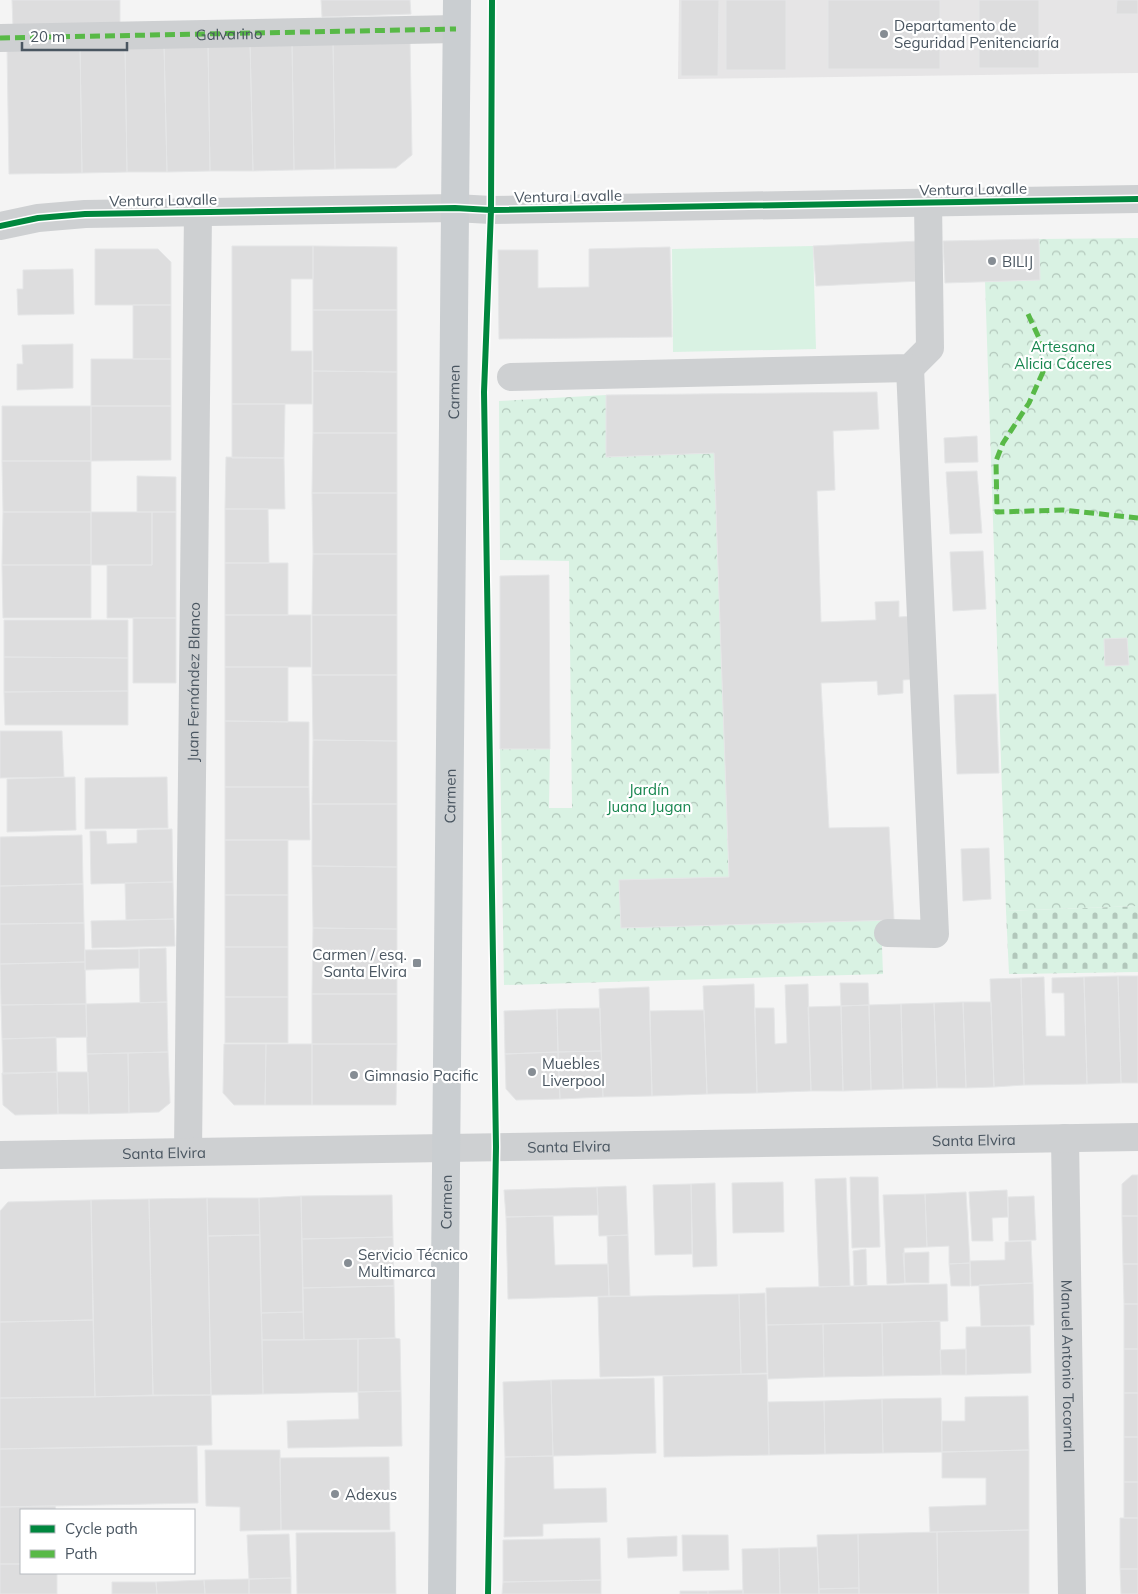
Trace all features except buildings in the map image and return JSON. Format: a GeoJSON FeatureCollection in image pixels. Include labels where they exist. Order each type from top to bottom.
{"type":"FeatureCollection","features":[{"type":"Feature","properties":{"kind":"main road","name":"Carmen"},"geometry":{"type":"LineString","coordinates":[[442,1594],[457,0]]}},
{"type":"Feature","properties":{"kind":"street","name":"Galvarino"},"geometry":{"type":"LineString","coordinates":[[0,38],[456,29]]}},
{"type":"Feature","properties":{"kind":"street","name":"Ventura Lavalle"},"geometry":{"type":"LineString","coordinates":[[0,226],[38,218],[85,214],[455,208],[491,210],[1138,199]]}},
{"type":"Feature","properties":{"kind":"street"},"geometry":{"type":"LineString","coordinates":[[511,377],[910,368],[930,348],[928,202]]}},
{"type":"Feature","properties":{"kind":"street","name":"Juan Fernández Blanco"},"geometry":{"type":"LineString","coordinates":[[188,1152],[198,212]]}},
{"type":"Feature","properties":{"kind":"street"},"geometry":{"type":"LineString","coordinates":[[888,933],[935,934],[910,368]]}},
{"type":"Feature","properties":{"kind":"street","name":"Santa Elvira"},"geometry":{"type":"LineString","coordinates":[[0,1155],[1138,1137]]}},
{"type":"Feature","properties":{"kind":"street","name":"Manuel Antonio Tocornal"},"geometry":{"type":"LineString","coordinates":[[1065,1138],[1072,1594]]}},
{"type":"Feature","properties":{"kind":"shaded area"},"geometry":{"type":"Polygon","coordinates":[[[679,0],[1138,0],[1138,73],[678,79],[679,0]]]}},
{"type":"Feature","properties":{"kind":"green space","name":"Artesana Alicia Cáceres"},"geometry":{"type":"Polygon","coordinates":[[[1138,238],[1138,906],[1006,911],[985,281],[1040,280],[1039,239],[1138,238]]]}},
{"type":"Feature","properties":{"kind":"green space"},"geometry":{"type":"Polygon","coordinates":[[[813,246],[816,349],[673,352],[672,249],[813,246]]]}},
{"type":"Feature","properties":{"kind":"green space","name":"Jardín Juana Jugan"},"geometry":{"type":"Polygon","coordinates":[[[606,395],[606,457],[714,453],[729,877],[619,880],[621,928],[881,920],[883,974],[504,985],[500,749],[550,749],[549,808],[572,808],[569,561],[500,560],[499,401],[606,395]]]}},
{"type":"Feature","properties":{"kind":"green space"},"geometry":{"type":"Polygon","coordinates":[[[1138,906],[1138,972],[1009,974],[1006,911],[1138,906]]]}},
{"type":"Feature","properties":{"kind":"marked path"},"geometry":{"type":"LineString","coordinates":[[0,38],[456,29]]}},
{"type":"Feature","properties":{"kind":"marked path"},"geometry":{"type":"LineString","coordinates":[[1028,314],[1039,338],[1043,372],[1029,403],[1003,443],[996,461],[997,512],[1063,510],[1138,518]]}},
{"type":"Feature","properties":{"kind":"cycle path"},"geometry":{"type":"LineString","coordinates":[[488,1594],[496,1147],[484,392],[491,210],[492,0]]}},
{"type":"Feature","properties":{"kind":"cycle path"},"geometry":{"type":"LineString","coordinates":[[0,226],[38,218],[85,214],[455,208],[491,210],[1138,199]]}},
{"type":"Feature","properties":{"kind":"place","name":"Departamento de Seguridad Penitenciaría"},"geometry":{"type":"Point","coordinates":[884,34]}},
{"type":"Feature","properties":{"kind":"place","name":"BILIJ"},"geometry":{"type":"Point","coordinates":[992,261]}},
{"type":"Feature","properties":{"kind":"place","name":"Carmen / esq. Santa Elvira"},"geometry":{"type":"Point","coordinates":[417,963]}},
{"type":"Feature","properties":{"kind":"place","name":"Muebles Liverpool"},"geometry":{"type":"Point","coordinates":[532,1072]}},
{"type":"Feature","properties":{"kind":"place","name":"Gimnasio Pacific"},"geometry":{"type":"Point","coordinates":[354,1075]}},
{"type":"Feature","properties":{"kind":"place","name":"Servicio Técnico Multimarca"},"geometry":{"type":"Point","coordinates":[348,1263]}},
{"type":"Feature","properties":{"kind":"place","name":"Adexus"},"geometry":{"type":"Point","coordinates":[335,1494]}}]}
